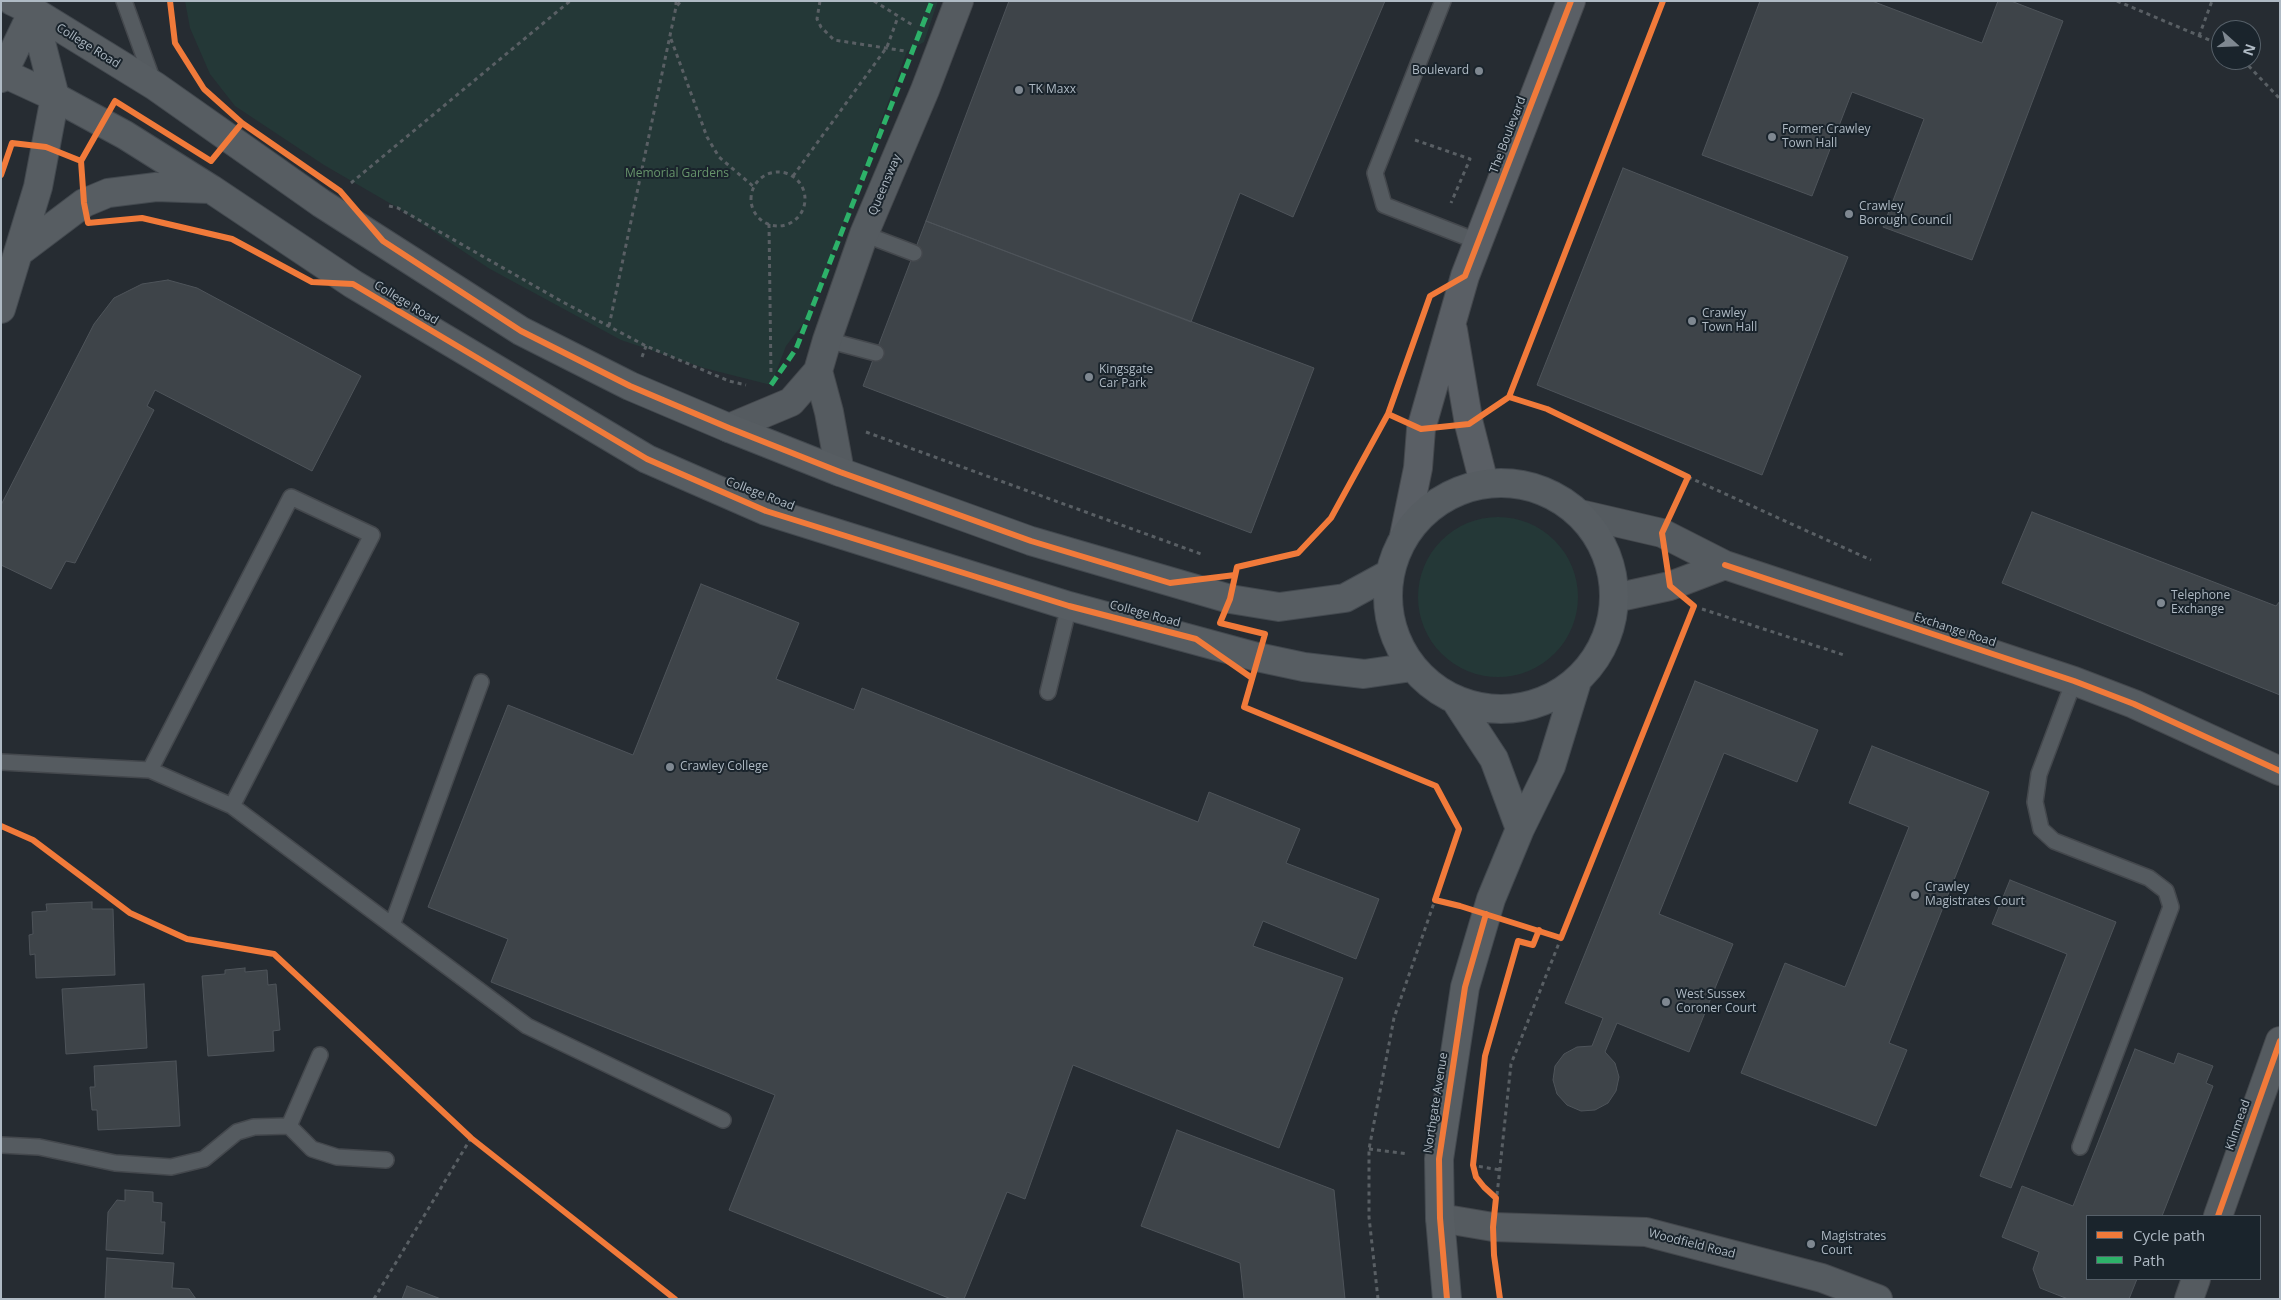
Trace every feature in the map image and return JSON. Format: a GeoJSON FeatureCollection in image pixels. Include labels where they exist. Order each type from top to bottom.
{"type":"FeatureCollection","features":[{"type":"Feature","properties":{"kind":"main road","name":"College Road"},"geometry":{"type":"LineString","coordinates":[[27,5],[155,86],[321,203],[521,331],[630,386],[730,428],[840,472],[1031,541],[1230,600],[1279,607],[1345,598],[1389,574]]}},
{"type":"Feature","properties":{"kind":"main road"},"geometry":{"type":"LineString","coordinates":[[2,74],[27,5]]}},
{"type":"Feature","properties":{"kind":"main road"},"geometry":{"type":"LineString","coordinates":[[1,309],[38,186],[55,97],[27,5]]}},
{"type":"Feature","properties":{"kind":"main road","name":"College Road"},"geometry":{"type":"LineString","coordinates":[[2,74],[55,97],[125,134],[353,284],[647,459],[766,510],[1069,606],[1258,657],[1304,667],[1364,674],[1412,668]]}},
{"type":"Feature","properties":{"kind":"main road"},"geometry":{"type":"LineString","coordinates":[[19,252],[84,203],[108,193],[156,187],[211,189]]}},
{"type":"Feature","properties":{"kind":"main road"},"geometry":{"type":"LineString","coordinates":[[1484,483],[1518,483],[1551,493],[1580,514],[1602,543],[1615,598],[1613,616],[1601,652],[1577,681],[1544,702],[1516,710],[1485,709],[1456,701],[1432,687],[1412,668],[1395,639],[1387,607],[1389,574],[1404,536],[1425,511],[1452,493],[1484,483]]}},
{"type":"Feature","properties":{"kind":"main road","name":"Northgate Avenue"},"geometry":{"type":"LineString","coordinates":[[1447,1299],[1440,1218],[1439,1159],[1466,986],[1486,914],[1520,829],[1551,766],[1577,681]]}},
{"type":"Feature","properties":{"kind":"main road"},"geometry":{"type":"LineString","coordinates":[[1456,701],[1494,759],[1520,829]]}},
{"type":"Feature","properties":{"kind":"street","name":"Queensway"},"geometry":{"type":"LineString","coordinates":[[730,428],[791,402],[818,372],[827,340],[864,234],[925,90],[959,1]]}},
{"type":"Feature","properties":{"kind":"street","name":"The Boulevard"},"geometry":{"type":"LineString","coordinates":[[1404,536],[1418,468],[1421,429],[1465,276],[1571,1]]}},
{"type":"Feature","properties":{"kind":"street","name":"The Boulevard"},"geometry":{"type":"LineString","coordinates":[[1452,324],[1469,424],[1484,483]]}},
{"type":"Feature","properties":{"kind":"street"},"geometry":{"type":"LineString","coordinates":[[818,372],[829,412],[840,472]]}},
{"type":"Feature","properties":{"kind":"street","name":"Exchange Road"},"geometry":{"type":"LineString","coordinates":[[1580,514],[1662,533],[1726,565],[2074,681],[2134,704],[2280,771]]}},
{"type":"Feature","properties":{"kind":"street"},"geometry":{"type":"LineString","coordinates":[[1615,598],[1670,586],[1726,565]]}},
{"type":"Feature","properties":{"kind":"street","name":"Kilnmead"},"geometry":{"type":"LineString","coordinates":[[2218,1215],[2273,1080],[2280,1041]]}},
{"type":"Feature","properties":{"kind":"street","name":"Woodfield Road"},"geometry":{"type":"LineString","coordinates":[[1440,1218],[1494,1227],[1646,1232],[1822,1278],[1878,1299]]}},
{"type":"Feature","properties":{"kind":"street"},"geometry":{"type":"LineString","coordinates":[[2189,1299],[2196,1280]]}},
{"type":"Feature","properties":{"kind":"lane"},"geometry":{"type":"LineString","coordinates":[[124,1],[155,86]]}},
{"type":"Feature","properties":{"kind":"lane"},"geometry":{"type":"LineString","coordinates":[[1443,1],[1375,173],[1384,205],[1479,242]]}},
{"type":"Feature","properties":{"kind":"lane"},"geometry":{"type":"LineString","coordinates":[[864,234],[914,253]]}},
{"type":"Feature","properties":{"kind":"lane"},"geometry":{"type":"LineString","coordinates":[[827,340],[876,353]]}},
{"type":"Feature","properties":{"kind":"lane"},"geometry":{"type":"LineString","coordinates":[[150,770],[291,497],[372,535],[232,806]]}},
{"type":"Feature","properties":{"kind":"lane"},"geometry":{"type":"LineString","coordinates":[[1048,692],[1069,606]]}},
{"type":"Feature","properties":{"kind":"lane"},"geometry":{"type":"LineString","coordinates":[[2074,681],[2039,774],[2035,802],[2041,828],[2054,841],[2149,878],[2166,891],[2171,907],[2080,1147]]}},
{"type":"Feature","properties":{"kind":"lane"},"geometry":{"type":"LineString","coordinates":[[392,925],[481,682]]}},
{"type":"Feature","properties":{"kind":"lane"},"geometry":{"type":"LineString","coordinates":[[1,762],[150,770],[232,806],[527,1026],[724,1120]]}},
{"type":"Feature","properties":{"kind":"lane"},"geometry":{"type":"LineString","coordinates":[[289,1126],[320,1055]]}},
{"type":"Feature","properties":{"kind":"lane"},"geometry":{"type":"LineString","coordinates":[[1,1145],[39,1147],[115,1163],[171,1167],[204,1159],[237,1132],[254,1127],[289,1126],[312,1149],[337,1157],[386,1160]]}},
{"type":"Feature","properties":{"kind":"path"},"geometry":{"type":"LineString","coordinates":[[348,185],[570,1]]}},
{"type":"Feature","properties":{"kind":"path"},"geometry":{"type":"LineString","coordinates":[[609,326],[671,38],[676,1]]}},
{"type":"Feature","properties":{"kind":"path"},"geometry":{"type":"LineString","coordinates":[[676,7],[681,1]]}},
{"type":"Feature","properties":{"kind":"path"},"geometry":{"type":"LineString","coordinates":[[820,1],[817,19],[821,27],[834,40],[912,52]]}},
{"type":"Feature","properties":{"kind":"path"},"geometry":{"type":"LineString","coordinates":[[874,1],[921,30]]}},
{"type":"Feature","properties":{"kind":"path"},"geometry":{"type":"LineString","coordinates":[[2117,1],[2211,41]]}},
{"type":"Feature","properties":{"kind":"path"},"geometry":{"type":"LineString","coordinates":[[2199,36],[2212,1]]}},
{"type":"Feature","properties":{"kind":"path"},"geometry":{"type":"LineString","coordinates":[[792,176],[887,47],[898,17]]}},
{"type":"Feature","properties":{"kind":"path"},"geometry":{"type":"LineString","coordinates":[[671,38],[707,138],[719,157],[754,187]]}},
{"type":"Feature","properties":{"kind":"path"},"geometry":{"type":"LineString","coordinates":[[2252,70],[2280,99]]}},
{"type":"Feature","properties":{"kind":"path"},"geometry":{"type":"LineString","coordinates":[[1391,132],[1470,158],[1441,227]]}},
{"type":"Feature","properties":{"kind":"path"},"geometry":{"type":"LineString","coordinates":[[784,172],[792,176],[803,189],[805,198],[800,214],[786,224],[769,224],[761,220],[752,205],[754,187],[766,174],[784,172]]}},
{"type":"Feature","properties":{"kind":"path"},"geometry":{"type":"LineString","coordinates":[[382,204],[398,208],[561,301],[646,346],[728,381],[755,386],[771,385],[797,396]]}},
{"type":"Feature","properties":{"kind":"path"},"geometry":{"type":"LineString","coordinates":[[769,224],[771,385]]}},
{"type":"Feature","properties":{"kind":"path"},"geometry":{"type":"LineString","coordinates":[[829,412],[850,426],[1210,557]]}},
{"type":"Feature","properties":{"kind":"path"},"geometry":{"type":"LineString","coordinates":[[1679,472],[1871,560]]}},
{"type":"Feature","properties":{"kind":"path"},"geometry":{"type":"LineString","coordinates":[[1684,485],[1688,477]]}},
{"type":"Feature","properties":{"kind":"path"},"geometry":{"type":"LineString","coordinates":[[1670,586],[1694,606],[1844,655]]}},
{"type":"Feature","properties":{"kind":"path"},"geometry":{"type":"LineString","coordinates":[[1378,1299],[1369,1218],[1369,1149],[1394,1018],[1435,900],[1486,914]]}},
{"type":"Feature","properties":{"kind":"path"},"geometry":{"type":"LineString","coordinates":[[1494,1227],[1511,1064],[1564,928]]}},
{"type":"Feature","properties":{"kind":"path"},"geometry":{"type":"LineString","coordinates":[[1554,935],[1561,938]]}},
{"type":"Feature","properties":{"kind":"path"},"geometry":{"type":"LineString","coordinates":[[464,1132],[479,1144]]}},
{"type":"Feature","properties":{"kind":"path"},"geometry":{"type":"LineString","coordinates":[[374,1299],[471,1138]]}},
{"type":"Feature","properties":{"kind":"path"},"geometry":{"type":"LineString","coordinates":[[1474,1155],[1473,1165],[1476,1176]]}},
{"type":"Feature","properties":{"kind":"path"},"geometry":{"type":"LineString","coordinates":[[1490,1193],[1496,1198]]}},
{"type":"Feature","properties":{"kind":"green space","name":"Memorial Gardens"},"geometry":{"type":"Polygon","coordinates":[[[185,1],[938,1],[924,42],[907,51],[809,316],[786,346],[771,385],[704,368],[621,340],[490,269],[398,208],[324,165],[235,106],[210,74],[190,28],[185,1]]]}},
{"type":"Feature","properties":{"kind":"green space"},"geometry":{"type":"Polygon","coordinates":[[[1490,517],[1506,517],[1536,526],[1555,540],[1572,566],[1578,589],[1578,605],[1572,628],[1555,654],[1536,668],[1521,674],[1506,677],[1490,677],[1460,668],[1436,648],[1427,635],[1421,620],[1418,605],[1418,589],[1427,559],[1447,535],[1460,526],[1475,520],[1490,517]]]}},
{"type":"Feature","properties":{"kind":"building"},"geometry":{"type":"Polygon","coordinates":[[[1009,1],[1385,1],[1293,217],[1240,193],[1191,322],[926,221],[1009,1]]]}},
{"type":"Feature","properties":{"kind":"building","name":"Former Crawley Town Hall"},"geometry":{"type":"Polygon","coordinates":[[[1760,1],[1872,1],[1982,43],[1998,1],[2011,1],[2063,21],[1972,260],[1883,227],[1924,119],[1852,92],[1812,196],[1702,155],[1760,1]]]}},
{"type":"Feature","properties":{"kind":"building","name":"Crawley Town Hall"},"geometry":{"type":"Polygon","coordinates":[[[1623,168],[1848,257],[1762,475],[1537,385],[1623,168]]]}},
{"type":"Feature","properties":{"kind":"building","name":"Kingsgate Car Park"},"geometry":{"type":"Polygon","coordinates":[[[926,221],[1314,368],[1251,533],[863,386],[926,221]]]}},
{"type":"Feature","properties":{"kind":"building"},"geometry":{"type":"Polygon","coordinates":[[[168,280],[197,288],[361,376],[312,471],[155,390],[147,406],[154,410],[75,563],[66,561],[51,589],[1,565],[1,505],[94,324],[114,298],[142,284],[168,280]]]}},
{"type":"Feature","properties":{"kind":"building","name":"Telephone Exchange"},"geometry":{"type":"Polygon","coordinates":[[[2032,512],[2276,606],[2280,601],[2280,695],[2002,583],[2032,512]]]}},
{"type":"Feature","properties":{"kind":"building"},"geometry":{"type":"Polygon","coordinates":[[[701,584],[799,623],[776,679],[854,710],[862,688],[1198,822],[1209,792],[1300,829],[1286,863],[1379,899],[1356,959],[1263,921],[1253,946],[1343,978],[1279,1148],[1073,1065],[1025,1199],[1007,1192],[964,1299],[951,1299],[729,1210],[775,1095],[491,982],[508,939],[428,907],[508,705],[633,755],[701,584]]]}},
{"type":"Feature","properties":{"kind":"building"},"geometry":{"type":"Polygon","coordinates":[[[1695,681],[1818,730],[1797,782],[1724,753],[1659,914],[1733,944],[1689,1052],[1617,1023],[1605,1052],[1615,1063],[1619,1077],[1616,1091],[1608,1103],[1595,1110],[1581,1111],[1567,1105],[1557,1094],[1553,1080],[1555,1066],[1564,1054],[1577,1047],[1592,1046],[1603,1018],[1565,1003],[1695,681]]]}},
{"type":"Feature","properties":{"kind":"building","name":"Crawley Magistrates Court"},"geometry":{"type":"Polygon","coordinates":[[[1872,746],[1989,792],[1889,1043],[1907,1050],[1876,1126],[1741,1073],[1785,963],[1845,987],[1909,827],[1849,803],[1872,746]]]}},
{"type":"Feature","properties":{"kind":"building"},"geometry":{"type":"Polygon","coordinates":[[[2010,880],[2116,922],[2011,1188],[1980,1176],[2067,954],[1992,924],[2010,880]]]}},
{"type":"Feature","properties":{"kind":"building"},"geometry":{"type":"Polygon","coordinates":[[[92,902],[92,909],[113,909],[115,975],[36,978],[35,954],[30,955],[29,935],[33,934],[32,912],[47,911],[46,904],[92,902]]]}},
{"type":"Feature","properties":{"kind":"building"},"geometry":{"type":"Polygon","coordinates":[[[245,968],[245,972],[267,970],[268,985],[276,984],[280,1030],[273,1031],[274,1051],[208,1056],[202,976],[225,974],[225,970],[245,968]]]}},
{"type":"Feature","properties":{"kind":"building"},"geometry":{"type":"Polygon","coordinates":[[[144,984],[147,1048],[66,1054],[62,989],[144,984]]]}},
{"type":"Feature","properties":{"kind":"building"},"geometry":{"type":"Polygon","coordinates":[[[2135,1049],[2174,1064],[2178,1053],[2213,1066],[2206,1083],[2213,1086],[2162,1215],[2086,1215],[2086,1280],[2137,1280],[2129,1299],[2068,1299],[2040,1288],[2033,1269],[2039,1252],[2002,1237],[2022,1186],[2073,1206],[2135,1049]]]}},
{"type":"Feature","properties":{"kind":"building"},"geometry":{"type":"Polygon","coordinates":[[[176,1061],[180,1126],[98,1130],[97,1110],[92,1110],[90,1087],[95,1087],[94,1066],[176,1061]]]}},
{"type":"Feature","properties":{"kind":"building"},"geometry":{"type":"Polygon","coordinates":[[[1177,1130],[1334,1190],[1345,1299],[1244,1299],[1240,1263],[1141,1226],[1177,1130]]]}},
{"type":"Feature","properties":{"kind":"building"},"geometry":{"type":"Polygon","coordinates":[[[125,1190],[153,1192],[153,1202],[162,1203],[161,1222],[165,1222],[163,1254],[106,1250],[108,1212],[117,1200],[125,1201],[125,1190]]]}},
{"type":"Feature","properties":{"kind":"building"},"geometry":{"type":"Polygon","coordinates":[[[107,1258],[174,1263],[172,1288],[189,1289],[196,1299],[105,1299],[107,1258]]]}},
{"type":"Feature","properties":{"kind":"building"},"geometry":{"type":"Polygon","coordinates":[[[407,1286],[441,1299],[402,1299],[407,1286]]]}},
{"type":"Feature","properties":{"kind":"marked path"},"geometry":{"type":"LineString","coordinates":[[771,385],[796,349],[932,1]]}},
{"type":"Feature","properties":{"kind":"cycle path"},"geometry":{"type":"LineString","coordinates":[[170,1],[175,43],[204,89],[242,123],[340,191],[383,241],[521,331],[630,386],[729,428],[840,472],[1031,541],[1170,583],[1235,575]]}},
{"type":"Feature","properties":{"kind":"cycle path"},"geometry":{"type":"LineString","coordinates":[[1509,397],[1547,409],[1688,477],[1662,533],[1670,586],[1694,606],[1561,938],[1435,900],[1459,829],[1436,786],[1244,707],[1265,634],[1220,623],[1230,599],[1237,567],[1298,553],[1331,518],[1388,414],[1430,296],[1465,276],[1571,1]]}},
{"type":"Feature","properties":{"kind":"cycle path"},"geometry":{"type":"LineString","coordinates":[[1388,414],[1421,429],[1469,424],[1509,397],[1663,1]]}},
{"type":"Feature","properties":{"kind":"cycle path"},"geometry":{"type":"LineString","coordinates":[[242,123],[211,161],[115,101],[81,161],[84,203],[88,223],[142,218],[232,239],[312,282],[353,284],[647,459],[766,511],[1069,606],[1196,639],[1252,678]]}},
{"type":"Feature","properties":{"kind":"cycle path"},"geometry":{"type":"LineString","coordinates":[[1,175],[12,143],[46,147],[81,161]]}},
{"type":"Feature","properties":{"kind":"cycle path"},"geometry":{"type":"LineString","coordinates":[[1725,565],[2074,681],[2134,704],[2280,771]]}},
{"type":"Feature","properties":{"kind":"cycle path"},"geometry":{"type":"LineString","coordinates":[[1,826],[33,840],[130,913],[187,939],[274,954],[471,1138],[675,1299]]}},
{"type":"Feature","properties":{"kind":"cycle path"},"geometry":{"type":"LineString","coordinates":[[1447,1299],[1440,1218],[1439,1159],[1465,987],[1486,914]]}},
{"type":"Feature","properties":{"kind":"cycle path"},"geometry":{"type":"LineString","coordinates":[[1500,1299],[1494,1255],[1493,1227],[1496,1198],[1476,1177],[1473,1165],[1485,1056],[1518,941],[1533,945],[1539,930]]}},
{"type":"Feature","properties":{"kind":"cycle path"},"geometry":{"type":"LineString","coordinates":[[2218,1215],[2280,1041]]}},
{"type":"Feature","properties":{"kind":"place","name":"Boulevard"},"geometry":{"type":"Point","coordinates":[1479,71]}},
{"type":"Feature","properties":{"kind":"place","name":"TK Maxx"},"geometry":{"type":"Point","coordinates":[1019,90]}},
{"type":"Feature","properties":{"kind":"place","name":"Former Crawley Town Hall"},"geometry":{"type":"Point","coordinates":[1772,137]}},
{"type":"Feature","properties":{"kind":"place","name":"Crawley Borough Council"},"geometry":{"type":"Point","coordinates":[1849,214]}},
{"type":"Feature","properties":{"kind":"place","name":"Crawley Town Hall"},"geometry":{"type":"Point","coordinates":[1692,321]}},
{"type":"Feature","properties":{"kind":"place","name":"Kingsgate Car Park"},"geometry":{"type":"Point","coordinates":[1089,377]}},
{"type":"Feature","properties":{"kind":"place","name":"Telephone Exchange"},"geometry":{"type":"Point","coordinates":[2161,603]}},
{"type":"Feature","properties":{"kind":"place","name":"Crawley College"},"geometry":{"type":"Point","coordinates":[670,767]}},
{"type":"Feature","properties":{"kind":"place","name":"Crawley Magistrates Court"},"geometry":{"type":"Point","coordinates":[1915,895]}},
{"type":"Feature","properties":{"kind":"place","name":"West Sussex Coroner Court"},"geometry":{"type":"Point","coordinates":[1666,1002]}},
{"type":"Feature","properties":{"kind":"place","name":"Magistrates Court"},"geometry":{"type":"Point","coordinates":[1811,1244]}}]}
